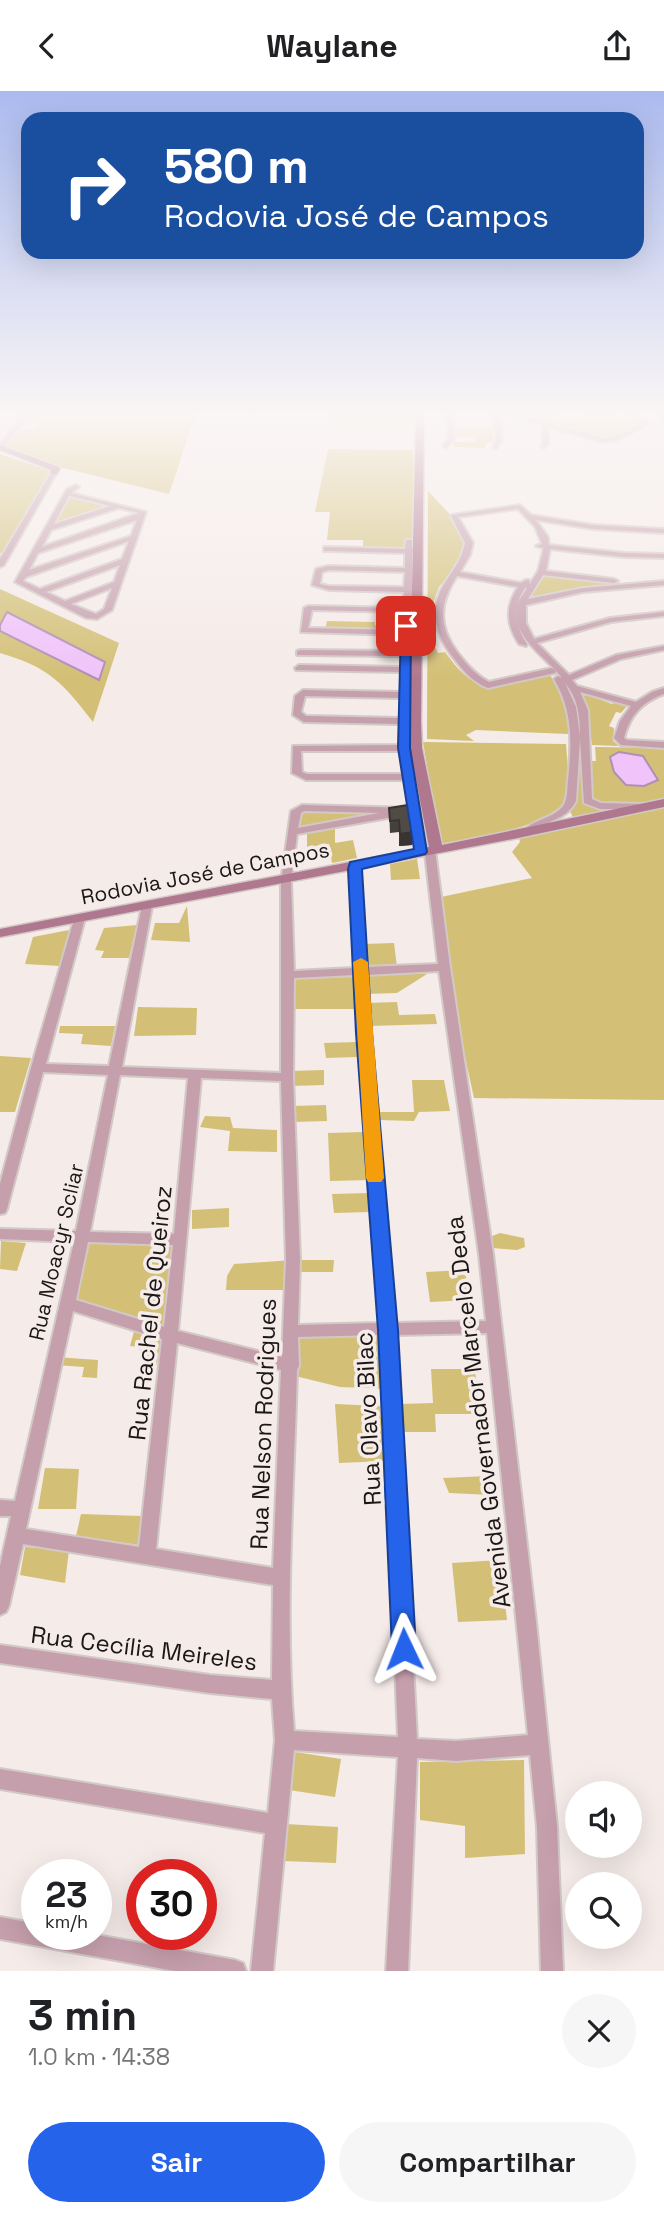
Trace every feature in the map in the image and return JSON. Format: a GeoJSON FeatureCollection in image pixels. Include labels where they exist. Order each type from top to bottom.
{"type":"FeatureCollection","features":[{"type":"Feature","properties":{"kind":"street"},"geometry":{"type":"LineString","coordinates":[[46,502],[43,511],[49,528]]}},
{"type":"Feature","properties":{"kind":"street"},"geometry":{"type":"LineString","coordinates":[[0,565],[43,511],[57,502]]}},
{"type":"Feature","properties":{"kind":"street"},"geometry":{"type":"LineString","coordinates":[[102,502],[141,510],[142,516],[108,610],[103,615],[89,616],[19,582],[49,528],[120,506]]}},
{"type":"Feature","properties":{"kind":"street"},"geometry":{"type":"LineString","coordinates":[[419,502],[412,548],[409,721],[429,850]]}},
{"type":"Feature","properties":{"kind":"street"},"geometry":{"type":"LineString","coordinates":[[517,507],[543,546],[546,560],[541,573],[512,605],[524,646],[574,688],[636,705]]}},
{"type":"Feature","properties":{"kind":"street"},"geometry":{"type":"LineString","coordinates":[[517,623],[528,586],[540,559],[544,537],[531,517],[517,507],[453,516],[469,543],[464,564],[440,600],[438,620],[449,648],[462,664],[488,685],[552,671]]}},
{"type":"Feature","properties":{"kind":"street"},"geometry":{"type":"LineString","coordinates":[[35,552],[142,516]]}},
{"type":"Feature","properties":{"kind":"street"},"geometry":{"type":"LineString","coordinates":[[531,517],[593,527],[664,531]]}},
{"type":"Feature","properties":{"kind":"street"},"geometry":{"type":"LineString","coordinates":[[23,575],[134,537]]}},
{"type":"Feature","properties":{"kind":"street"},"geometry":{"type":"LineString","coordinates":[[543,546],[612,554],[664,556]]}},
{"type":"Feature","properties":{"kind":"street"},"geometry":{"type":"LineString","coordinates":[[327,549],[412,548]]}},
{"type":"Feature","properties":{"kind":"street","name":"Avenida Governador Marcelo Deda"},"geometry":{"type":"LineString","coordinates":[[412,548],[407,570],[412,590],[406,610],[411,632],[404,654],[410,670],[404,695],[409,721],[404,748],[416,778],[411,811],[429,850],[486,1254],[547,1827],[552,1971]]}},
{"type":"Feature","properties":{"kind":"street"},"geometry":{"type":"LineString","coordinates":[[40,592],[125,561]]}},
{"type":"Feature","properties":{"kind":"street"},"geometry":{"type":"LineString","coordinates":[[407,570],[322,569],[317,574],[316,585],[323,588],[412,590]]}},
{"type":"Feature","properties":{"kind":"street"},"geometry":{"type":"LineString","coordinates":[[541,573],[664,583]]}},
{"type":"Feature","properties":{"kind":"street"},"geometry":{"type":"LineString","coordinates":[[456,574],[528,586]]}},
{"type":"Feature","properties":{"kind":"street"},"geometry":{"type":"LineString","coordinates":[[65,604],[118,583]]}},
{"type":"Feature","properties":{"kind":"street"},"geometry":{"type":"LineString","coordinates":[[522,603],[583,590],[647,583]]}},
{"type":"Feature","properties":{"kind":"street"},"geometry":{"type":"LineString","coordinates":[[406,610],[308,608],[304,630],[411,632]]}},
{"type":"Feature","properties":{"kind":"street"},"geometry":{"type":"LineString","coordinates":[[531,642],[610,620],[664,614]]}},
{"type":"Feature","properties":{"kind":"street"},"geometry":{"type":"LineString","coordinates":[[517,623],[564,680],[576,715],[574,765],[568,807],[576,822],[589,828]]}},
{"type":"Feature","properties":{"kind":"street"},"geometry":{"type":"LineString","coordinates":[[564,680],[619,657],[664,648]]}},
{"type":"Feature","properties":{"kind":"street"},"geometry":{"type":"LineString","coordinates":[[300,653],[404,654]]}},
{"type":"Feature","properties":{"kind":"street"},"geometry":{"type":"LineString","coordinates":[[299,669],[410,670]]}},
{"type":"Feature","properties":{"kind":"street"},"geometry":{"type":"LineString","coordinates":[[527,832],[556,836],[606,821],[585,796],[587,742],[584,710],[574,688]]}},
{"type":"Feature","properties":{"kind":"street"},"geometry":{"type":"LineString","coordinates":[[664,691],[636,705],[626,714],[621,725],[620,741],[664,745]]}},
{"type":"Feature","properties":{"kind":"street"},"geometry":{"type":"LineString","coordinates":[[404,695],[301,694],[296,713],[300,718],[409,721]]}},
{"type":"Feature","properties":{"kind":"street"},"geometry":{"type":"LineString","coordinates":[[575,741],[587,742]]}},
{"type":"Feature","properties":{"kind":"street"},"geometry":{"type":"LineString","coordinates":[[404,748],[296,747],[299,775],[416,778]]}},
{"type":"Feature","properties":{"kind":"street"},"geometry":{"type":"LineString","coordinates":[[574,765],[587,765]]}},
{"type":"Feature","properties":{"kind":"street","name":"Rodovia José de Campos"},"geometry":{"type":"LineString","coordinates":[[0,933],[576,822],[606,821],[639,808],[664,803]]}},
{"type":"Feature","properties":{"kind":"street"},"geometry":{"type":"LineString","coordinates":[[591,804],[639,808]]}},
{"type":"Feature","properties":{"kind":"street"},"geometry":{"type":"LineString","coordinates":[[527,832],[533,826],[558,817],[568,807]]}},
{"type":"Feature","properties":{"kind":"street"},"geometry":{"type":"LineString","coordinates":[[299,809],[411,811],[359,821],[292,832],[299,809]]}},
{"type":"Feature","properties":{"kind":"street"},"geometry":{"type":"LineString","coordinates":[[352,809],[359,821]]}},
{"type":"Feature","properties":{"kind":"street","name":"Rua Nelson Rodrigues"},"geometry":{"type":"LineString","coordinates":[[262,1971],[285,1739],[282,1578],[293,1260],[287,1077],[286,879],[292,832]]}},
{"type":"Feature","properties":{"kind":"street","name":"Rua Olavo Bilac"},"geometry":{"type":"LineString","coordinates":[[355,865],[376,1197],[388,1330],[408,1748],[397,1971]]}},
{"type":"Feature","properties":{"kind":"street","name":"Rua Moacyr Scliar"},"geometry":{"type":"LineString","coordinates":[[0,1606],[19,1509],[82,1238],[147,905]]}},
{"type":"Feature","properties":{"kind":"street"},"geometry":{"type":"LineString","coordinates":[[0,1209],[79,918]]}},
{"type":"Feature","properties":{"kind":"street"},"geometry":{"type":"LineString","coordinates":[[288,975],[444,967]]}},
{"type":"Feature","properties":{"kind":"street"},"geometry":{"type":"LineString","coordinates":[[37,1068],[195,1076],[287,1077]]}},
{"type":"Feature","properties":{"kind":"street","name":"Rua Rachel de Queiroz"},"geometry":{"type":"LineString","coordinates":[[147,1555],[195,1076]]}},
{"type":"Feature","properties":{"kind":"street"},"geometry":{"type":"LineString","coordinates":[[0,1234],[180,1240]]}},
{"type":"Feature","properties":{"kind":"street"},"geometry":{"type":"LineString","coordinates":[[66,1303],[169,1335],[291,1366]]}},
{"type":"Feature","properties":{"kind":"street"},"geometry":{"type":"LineString","coordinates":[[291,1331],[494,1327]]}},
{"type":"Feature","properties":{"kind":"street"},"geometry":{"type":"LineString","coordinates":[[0,1508],[19,1509]]}},
{"type":"Feature","properties":{"kind":"street"},"geometry":{"type":"LineString","coordinates":[[16,1535],[282,1578]]}},
{"type":"Feature","properties":{"kind":"street","name":"Rua Cecília Meireles"},"geometry":{"type":"LineString","coordinates":[[0,1654],[210,1683],[282,1690]]}},
{"type":"Feature","properties":{"kind":"street"},"geometry":{"type":"LineString","coordinates":[[285,1739],[456,1751],[539,1745]]}},
{"type":"Feature","properties":{"kind":"street"},"geometry":{"type":"LineString","coordinates":[[0,1779],[276,1825]]}},
{"type":"Feature","properties":{"kind":"street"},"geometry":{"type":"LineString","coordinates":[[0,1928],[235,1971]]}},
{"type":"Feature","properties":{"kind":"shaded area"},"geometry":{"type":"Polygon","coordinates":[[[0,502],[37,502],[8,553],[0,553],[0,502]]]}},
{"type":"Feature","properties":{"kind":"shaded area"},"geometry":{"type":"Polygon","coordinates":[[[68,502],[92,502],[111,507],[55,524],[68,502]]]}},
{"type":"Feature","properties":{"kind":"shaded area"},"geometry":{"type":"Polygon","coordinates":[[[317,502],[415,502],[416,542],[409,542],[409,551],[363,550],[363,540],[327,540],[330,512],[315,512],[317,502]]]}},
{"type":"Feature","properties":{"kind":"shaded area"},"geometry":{"type":"Polygon","coordinates":[[[428,502],[438,502],[457,522],[467,542],[459,564],[439,587],[432,606],[431,623],[436,640],[432,641],[438,653],[445,652],[468,677],[488,686],[499,686],[543,674],[550,675],[568,711],[570,726],[568,734],[476,730],[466,735],[474,741],[427,739],[428,502]]]}},
{"type":"Feature","properties":{"kind":"shaded area"},"geometry":{"type":"Polygon","coordinates":[[[544,575],[627,584],[565,590],[528,598],[544,575]]]}},
{"type":"Feature","properties":{"kind":"shaded area"},"geometry":{"type":"Polygon","coordinates":[[[0,589],[119,643],[93,722],[54,678],[31,664],[0,653],[0,589]]]}},
{"type":"Feature","properties":{"kind":"shaded area"},"geometry":{"type":"Polygon","coordinates":[[[7,612],[105,662],[99,680],[0,631],[7,612]]]}},
{"type":"Feature","properties":{"kind":"shaded area"},"geometry":{"type":"Polygon","coordinates":[[[327,621],[406,626],[406,632],[325,630],[327,621]]]}},
{"type":"Feature","properties":{"kind":"shaded area"},"geometry":{"type":"Polygon","coordinates":[[[580,692],[612,704],[615,702],[627,706],[621,713],[616,712],[609,726],[614,728],[613,741],[619,746],[592,745],[588,717],[580,692]]]}},
{"type":"Feature","properties":{"kind":"shaded area"},"geometry":{"type":"Polygon","coordinates":[[[423,742],[566,744],[568,769],[565,804],[553,813],[523,826],[440,844],[423,742]]]}},
{"type":"Feature","properties":{"kind":"shaded area"},"geometry":{"type":"Polygon","coordinates":[[[595,747],[664,748],[664,1100],[474,1098],[443,957],[436,898],[532,878],[512,852],[520,842],[518,834],[575,822],[568,807],[574,765],[587,765],[588,761],[596,761],[595,747]]]}},
{"type":"Feature","properties":{"kind":"shaded area"},"geometry":{"type":"Polygon","coordinates":[[[619,752],[643,756],[658,780],[644,786],[626,785],[614,772],[610,757],[619,752]]]}},
{"type":"Feature","properties":{"kind":"shaded area"},"geometry":{"type":"Polygon","coordinates":[[[296,811],[408,811],[292,832],[296,811]]]}},
{"type":"Feature","properties":{"kind":"shaded area"},"geometry":{"type":"Polygon","coordinates":[[[335,828],[335,843],[353,840],[357,858],[332,863],[329,844],[307,847],[307,832],[335,828]]]}},
{"type":"Feature","properties":{"kind":"shaded area"},"geometry":{"type":"Polygon","coordinates":[[[417,859],[420,879],[391,880],[390,864],[417,859]]]}},
{"type":"Feature","properties":{"kind":"shaded area"},"geometry":{"type":"Polygon","coordinates":[[[187,906],[190,942],[151,940],[155,923],[179,923],[187,906]]]}},
{"type":"Feature","properties":{"kind":"shaded area"},"geometry":{"type":"Polygon","coordinates":[[[137,925],[129,958],[101,958],[104,951],[95,950],[104,928],[137,925]]]}},
{"type":"Feature","properties":{"kind":"shaded area"},"geometry":{"type":"Polygon","coordinates":[[[69,930],[60,966],[25,964],[33,937],[69,930]]]}},
{"type":"Feature","properties":{"kind":"shaded area"},"geometry":{"type":"Polygon","coordinates":[[[394,943],[397,967],[365,968],[364,944],[394,943]]]}},
{"type":"Feature","properties":{"kind":"shaded area"},"geometry":{"type":"Polygon","coordinates":[[[365,974],[427,974],[397,993],[365,994],[365,974]]]}},
{"type":"Feature","properties":{"kind":"shaded area"},"geometry":{"type":"Polygon","coordinates":[[[354,977],[357,1009],[291,1009],[294,978],[354,977]]]}},
{"type":"Feature","properties":{"kind":"shaded area"},"geometry":{"type":"Polygon","coordinates":[[[397,1002],[399,1015],[435,1014],[437,1024],[369,1026],[365,1003],[397,1002]]]}},
{"type":"Feature","properties":{"kind":"shaded area"},"geometry":{"type":"Polygon","coordinates":[[[138,1007],[197,1008],[196,1035],[134,1036],[138,1007]]]}},
{"type":"Feature","properties":{"kind":"shaded area"},"geometry":{"type":"Polygon","coordinates":[[[60,1026],[115,1026],[111,1046],[81,1044],[83,1034],[59,1033],[60,1026]]]}},
{"type":"Feature","properties":{"kind":"shaded area"},"geometry":{"type":"Polygon","coordinates":[[[356,1042],[357,1057],[326,1058],[324,1043],[356,1042]]]}},
{"type":"Feature","properties":{"kind":"shaded area"},"geometry":{"type":"Polygon","coordinates":[[[0,1056],[31,1058],[15,1112],[0,1112],[0,1056]]]}},
{"type":"Feature","properties":{"kind":"shaded area"},"geometry":{"type":"Polygon","coordinates":[[[324,1070],[324,1085],[292,1086],[290,1071],[324,1070]]]}},
{"type":"Feature","properties":{"kind":"shaded area"},"geometry":{"type":"Polygon","coordinates":[[[412,1080],[444,1080],[450,1111],[419,1112],[414,1121],[379,1120],[378,1112],[414,1112],[412,1080]]]}},
{"type":"Feature","properties":{"kind":"shaded area"},"geometry":{"type":"Polygon","coordinates":[[[326,1105],[327,1121],[293,1122],[292,1106],[326,1105]]]}},
{"type":"Feature","properties":{"kind":"shaded area"},"geometry":{"type":"Polygon","coordinates":[[[205,1116],[230,1117],[233,1128],[277,1130],[277,1152],[228,1151],[230,1131],[200,1127],[205,1116]]]}},
{"type":"Feature","properties":{"kind":"shaded area"},"geometry":{"type":"Polygon","coordinates":[[[364,1132],[369,1180],[330,1181],[328,1133],[364,1132]]]}},
{"type":"Feature","properties":{"kind":"shaded area"},"geometry":{"type":"Polygon","coordinates":[[[369,1193],[370,1212],[334,1213],[332,1194],[369,1193]]]}},
{"type":"Feature","properties":{"kind":"shaded area"},"geometry":{"type":"Polygon","coordinates":[[[229,1208],[229,1227],[192,1229],[192,1210],[229,1208]]]}},
{"type":"Feature","properties":{"kind":"shaded area"},"geometry":{"type":"Polygon","coordinates":[[[500,1233],[524,1238],[525,1247],[517,1250],[492,1248],[490,1237],[500,1233]]]}},
{"type":"Feature","properties":{"kind":"shaded area"},"geometry":{"type":"Polygon","coordinates":[[[1,1241],[26,1243],[17,1271],[0,1269],[1,1241]]]}},
{"type":"Feature","properties":{"kind":"shaded area"},"geometry":{"type":"Polygon","coordinates":[[[85,1241],[172,1244],[164,1331],[70,1301],[85,1241]]]}},
{"type":"Feature","properties":{"kind":"shaded area"},"geometry":{"type":"Polygon","coordinates":[[[334,1260],[333,1272],[298,1272],[292,1290],[226,1290],[227,1276],[234,1264],[334,1260]]]}},
{"type":"Feature","properties":{"kind":"shaded area"},"geometry":{"type":"Polygon","coordinates":[[[465,1270],[470,1300],[430,1302],[426,1272],[465,1270]]]}},
{"type":"Feature","properties":{"kind":"shaded area"},"geometry":{"type":"Polygon","coordinates":[[[135,1328],[161,1336],[157,1365],[143,1363],[139,1347],[130,1346],[135,1328]]]}},
{"type":"Feature","properties":{"kind":"shaded area"},"geometry":{"type":"Polygon","coordinates":[[[388,1330],[391,1389],[340,1387],[291,1375],[291,1331],[388,1330]]]}},
{"type":"Feature","properties":{"kind":"shaded area"},"geometry":{"type":"Polygon","coordinates":[[[56,1357],[98,1360],[97,1378],[82,1377],[84,1367],[55,1365],[56,1357]]]}},
{"type":"Feature","properties":{"kind":"shaded area"},"geometry":{"type":"Polygon","coordinates":[[[431,1369],[475,1369],[479,1414],[435,1414],[436,1432],[401,1432],[400,1404],[433,1403],[431,1369]]]}},
{"type":"Feature","properties":{"kind":"shaded area"},"geometry":{"type":"Polygon","coordinates":[[[335,1404],[380,1406],[384,1461],[339,1463],[335,1404]]]}},
{"type":"Feature","properties":{"kind":"shaded area"},"geometry":{"type":"Polygon","coordinates":[[[45,1468],[79,1469],[76,1509],[38,1509],[45,1468]]]}},
{"type":"Feature","properties":{"kind":"shaded area"},"geometry":{"type":"Polygon","coordinates":[[[488,1476],[491,1495],[449,1493],[443,1478],[488,1476]]]}},
{"type":"Feature","properties":{"kind":"shaded area"},"geometry":{"type":"Polygon","coordinates":[[[81,1514],[141,1516],[139,1545],[76,1536],[81,1514]]]}},
{"type":"Feature","properties":{"kind":"shaded area"},"geometry":{"type":"Polygon","coordinates":[[[25,1547],[69,1550],[65,1583],[20,1575],[25,1547]]]}},
{"type":"Feature","properties":{"kind":"shaded area"},"geometry":{"type":"Polygon","coordinates":[[[500,1560],[507,1620],[458,1622],[452,1563],[500,1560]]]}},
{"type":"Feature","properties":{"kind":"shaded area"},"geometry":{"type":"Polygon","coordinates":[[[295,1752],[341,1759],[335,1797],[289,1790],[295,1752]]]}},
{"type":"Feature","properties":{"kind":"shaded area"},"geometry":{"type":"Polygon","coordinates":[[[524,1760],[525,1854],[465,1858],[465,1826],[420,1820],[420,1762],[524,1760]]]}},
{"type":"Feature","properties":{"kind":"shaded area"},"geometry":{"type":"Polygon","coordinates":[[[286,1824],[338,1827],[336,1863],[283,1861],[286,1824]]]}},
{"type":"Feature","properties":{"kind":"building"},"geometry":{"type":"Polygon","coordinates":[[[408,805],[413,832],[400,834],[399,820],[390,821],[389,808],[408,805]]]}},
{"type":"Feature","properties":{"kind":"slow traffic"},"geometry":{"type":"LineString","coordinates":[[361,962],[375,1178]]}},
{"type":"Feature","properties":{"kind":"route"},"geometry":{"type":"LineString","coordinates":[[404,1649],[388,1330],[364,1033],[355,865],[421,852],[404,748],[406,626]]}}]}
